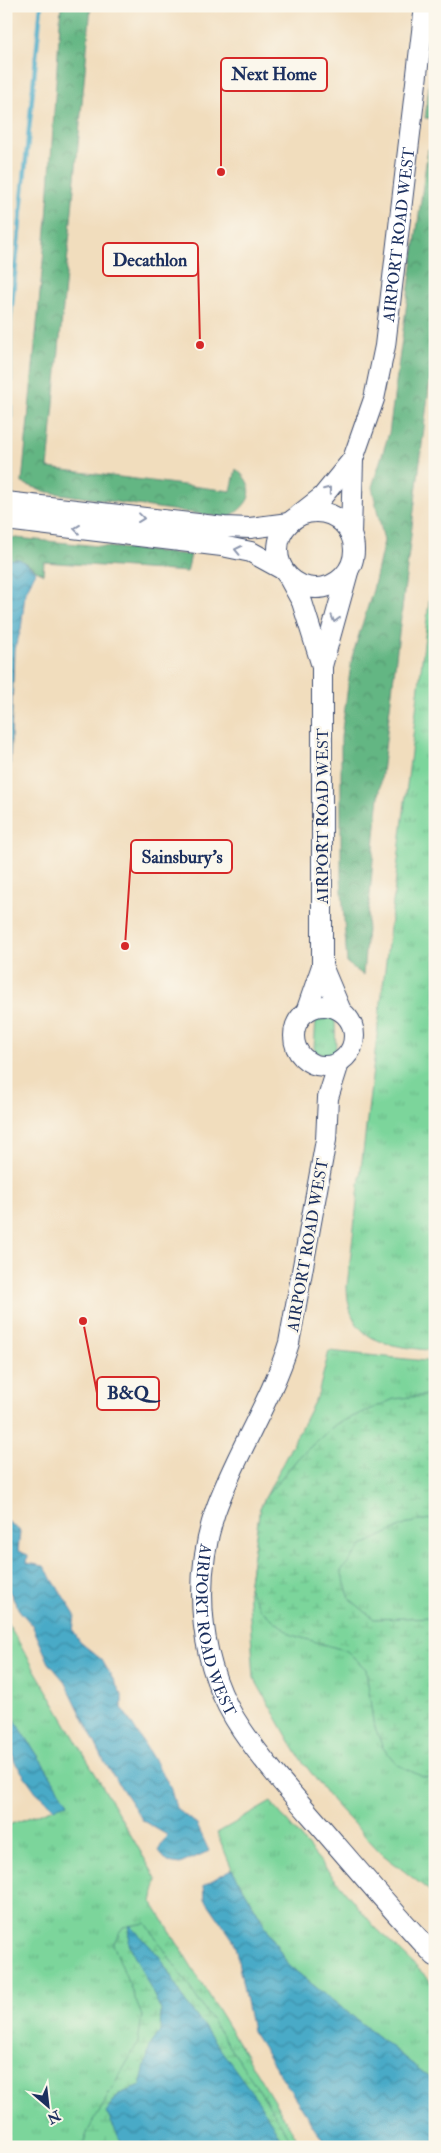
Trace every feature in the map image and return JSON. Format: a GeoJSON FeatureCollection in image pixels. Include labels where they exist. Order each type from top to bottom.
{"type":"FeatureCollection","features":[{"type":"Feature","properties":{"kind":"street","name":"AIRPORT ROAD WEST"},"geometry":{"type":"LineString","coordinates":[[352,535],[353,459],[374,399],[385,346],[425,6]]}},
{"type":"Feature","properties":{"kind":"street","name":"AIRPORT ROAD WEST"},"geometry":{"type":"LineString","coordinates":[[294,519],[322,497],[353,459]]}},
{"type":"Feature","properties":{"kind":"street"},"geometry":{"type":"LineString","coordinates":[[15,512],[250,528],[294,519],[310,512],[323,512],[334,516],[345,524],[352,535],[353,561],[348,572],[339,582],[327,588],[314,589],[301,587],[251,552],[15,512]]}},
{"type":"Feature","properties":{"kind":"street"},"geometry":{"type":"LineString","coordinates":[[286,575],[278,557],[277,544],[281,532],[294,519]]}},
{"type":"Feature","properties":{"kind":"street","name":"AIRPORT ROAD WEST"},"geometry":{"type":"LineString","coordinates":[[306,1012],[322,966],[322,666],[348,572]]}},
{"type":"Feature","properties":{"kind":"street","name":"AIRPORT ROAD WEST"},"geometry":{"type":"LineString","coordinates":[[286,575],[302,602],[322,666]]}},
{"type":"Feature","properties":{"kind":"street","name":"AIRPORT ROAD WEST"},"geometry":{"type":"LineString","coordinates":[[322,966],[341,1011]]}},
{"type":"Feature","properties":{"kind":"street"},"geometry":{"type":"LineString","coordinates":[[309,1063],[329,1066],[339,1063],[352,1048],[355,1038],[349,1018],[341,1011],[323,1006],[306,1012],[299,1019],[294,1036],[298,1052],[309,1063],[328,1098]]}},
{"type":"Feature","properties":{"kind":"street","name":"AIRPORT ROAD WEST"},"geometry":{"type":"LineString","coordinates":[[339,1063],[328,1098],[326,1140],[289,1343],[282,1366],[230,1475],[215,1514],[202,1587],[203,1629],[213,1669],[241,1729],[304,1808],[435,1956]]}},
{"type":"Feature","properties":{"kind":"green space"},"geometry":{"type":"Polygon","coordinates":[[[61,6],[91,6],[48,468],[231,491],[236,469],[248,483],[250,489],[249,496],[242,508],[227,518],[47,492],[22,483],[47,219],[61,6]]]}},
{"type":"Feature","properties":{"kind":"green space"},"geometry":{"type":"Polygon","coordinates":[[[435,38],[435,119],[425,118],[435,38]]]}},
{"type":"Feature","properties":{"kind":"green space"},"geometry":{"type":"Polygon","coordinates":[[[428,149],[435,150],[435,338],[377,814],[363,975],[347,963],[341,877],[341,737],[352,657],[373,590],[384,541],[372,487],[389,433],[428,149]]]}},
{"type":"Feature","properties":{"kind":"green space"},"geometry":{"type":"Polygon","coordinates":[[[6,537],[191,555],[187,572],[44,562],[43,574],[19,559],[6,560],[6,537]]]}},
{"type":"Feature","properties":{"kind":"green space"},"geometry":{"type":"Polygon","coordinates":[[[435,552],[435,1351],[387,1343],[363,1331],[355,1320],[349,1305],[347,1286],[435,552]]]}},
{"type":"Feature","properties":{"kind":"green space"},"geometry":{"type":"Polygon","coordinates":[[[321,1016],[333,1017],[335,1021],[336,1052],[328,1055],[317,1053],[314,1048],[316,1019],[321,1016]]]}},
{"type":"Feature","properties":{"kind":"green space"},"geometry":{"type":"Polygon","coordinates":[[[329,1351],[435,1362],[435,1895],[382,1854],[333,1802],[297,1754],[254,1678],[248,1588],[260,1508],[318,1394],[329,1351]]]}},
{"type":"Feature","properties":{"kind":"green space"},"geometry":{"type":"Polygon","coordinates":[[[435,1394],[435,1518],[409,1523],[363,1545],[341,1571],[350,1599],[374,1619],[435,1617],[435,1778],[423,1777],[398,1765],[383,1748],[373,1722],[366,1669],[347,1651],[292,1635],[260,1609],[248,1588],[260,1508],[266,1496],[299,1457],[336,1424],[394,1399],[435,1394]]]}},
{"type":"Feature","properties":{"kind":"green space"},"geometry":{"type":"Polygon","coordinates":[[[6,1620],[157,1880],[152,1902],[302,2147],[286,2147],[161,2010],[124,2147],[6,2147],[6,1826],[68,1803],[6,1706],[6,1620]]]}},
{"type":"Feature","properties":{"kind":"green space"},"geometry":{"type":"Polygon","coordinates":[[[271,1802],[374,1926],[435,1985],[435,2082],[288,1965],[232,1869],[217,1833],[271,1802]]]}},
{"type":"Feature","properties":{"kind":"green space"},"geometry":{"type":"Polygon","coordinates":[[[146,1923],[267,2102],[295,2147],[82,2147],[88,2131],[138,2043],[142,2016],[113,1944],[123,1927],[146,1923]]]}},
{"type":"Feature","properties":{"kind":"water"},"geometry":{"type":"Polygon","coordinates":[[[19,559],[36,571],[25,594],[21,630],[14,650],[10,768],[6,796],[6,560],[19,559]]]}},
{"type":"Feature","properties":{"kind":"water"},"geometry":{"type":"Polygon","coordinates":[[[6,1520],[20,1531],[18,1551],[28,1555],[27,1563],[44,1566],[75,1615],[73,1631],[80,1642],[102,1660],[122,1695],[122,1708],[170,1786],[176,1808],[197,1825],[209,1851],[180,1864],[168,1862],[158,1851],[167,1835],[143,1821],[105,1763],[66,1683],[49,1663],[32,1625],[19,1610],[6,1585],[6,1520]]]}},
{"type":"Feature","properties":{"kind":"water"},"geometry":{"type":"Polygon","coordinates":[[[6,1706],[68,1803],[55,1808],[36,1792],[14,1761],[12,1741],[6,1738],[6,1706]]]}},
{"type":"Feature","properties":{"kind":"water"},"geometry":{"type":"Polygon","coordinates":[[[232,1869],[288,1965],[435,2082],[435,2147],[327,2147],[252,2031],[234,1941],[205,1899],[204,1885],[232,1869]]]}},
{"type":"Feature","properties":{"kind":"water"},"geometry":{"type":"Polygon","coordinates":[[[130,1925],[160,1957],[185,2001],[259,2102],[286,2147],[124,2147],[106,2112],[119,2094],[140,2086],[150,2046],[160,2032],[161,2010],[129,1944],[130,1925]]]}},
{"type":"Feature","properties":{"kind":"waterway"},"geometry":{"type":"LineString","coordinates":[[11,498],[10,324],[41,6]]}},
{"type":"Feature","properties":{"kind":"waterway"},"geometry":{"type":"LineString","coordinates":[[8,566],[11,526]]}},
{"type":"Feature","properties":{"kind":"railway"},"geometry":{"type":"LineString","coordinates":[[6,33],[8,6]]}},
{"type":"Feature","properties":{"kind":"place","name":"Next Home"},"geometry":{"type":"Point","coordinates":[221,172]}},
{"type":"Feature","properties":{"kind":"place","name":"Decathlon"},"geometry":{"type":"Point","coordinates":[200,345]}},
{"type":"Feature","properties":{"kind":"place","name":"Sainsbury's"},"geometry":{"type":"Point","coordinates":[125,946]}},
{"type":"Feature","properties":{"kind":"place","name":"B&Q"},"geometry":{"type":"Point","coordinates":[83,1321]}}]}
